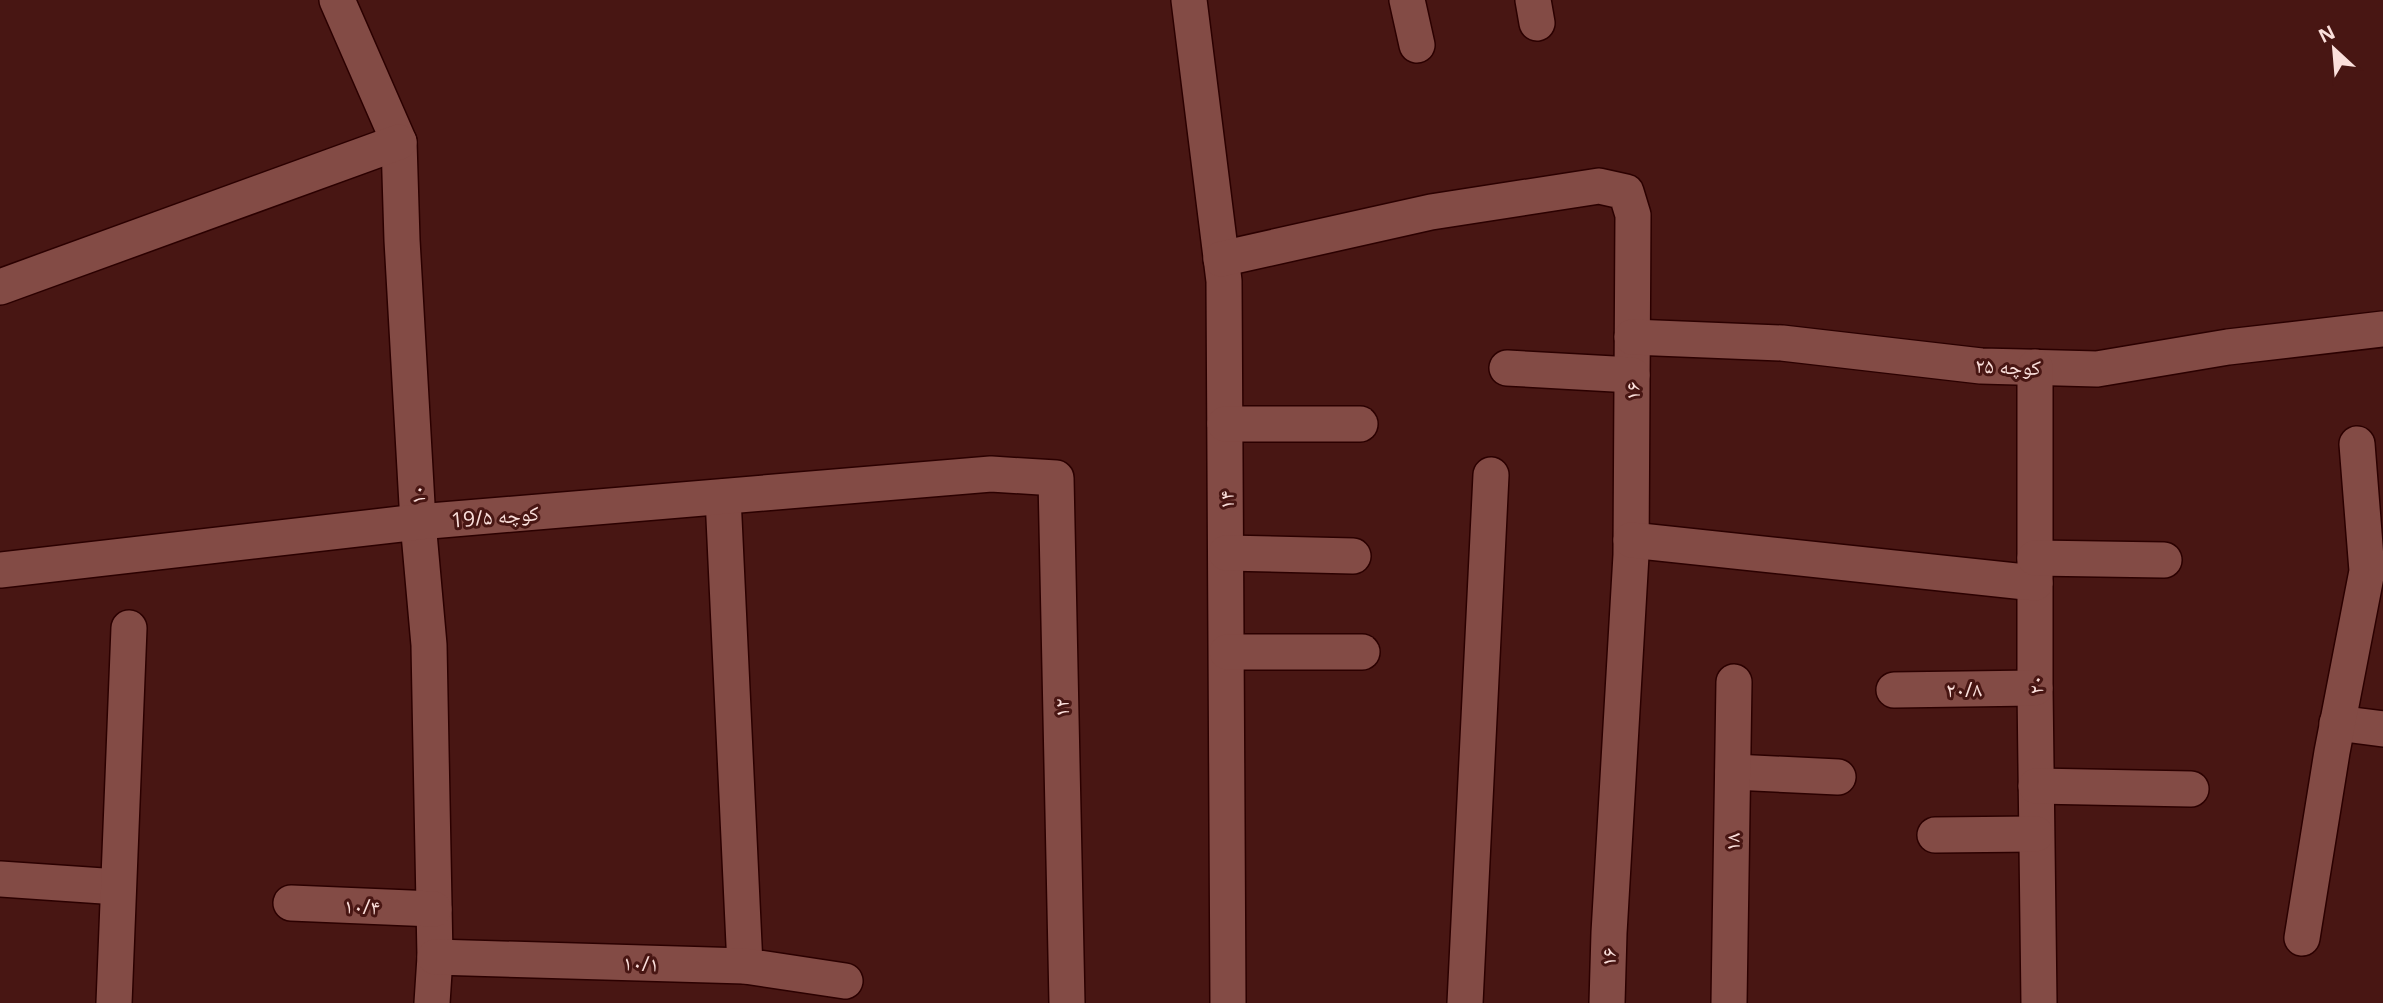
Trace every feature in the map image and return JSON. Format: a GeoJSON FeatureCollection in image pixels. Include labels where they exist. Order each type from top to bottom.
{"type":"FeatureCollection","features":[{"type":"Feature","properties":{"kind":"street","name":"۱۰"},"geometry":{"type":"LineString","coordinates":[[337,0],[399,142],[418,522],[429,645],[435,957],[432,1003]]}},
{"type":"Feature","properties":{"kind":"street","name":"۱۴"},"geometry":{"type":"LineString","coordinates":[[1189,0],[1224,281],[1228,1003]]}},
{"type":"Feature","properties":{"kind":"street"},"geometry":{"type":"LineString","coordinates":[[1407,0],[1417,45]]}},
{"type":"Feature","properties":{"kind":"street"},"geometry":{"type":"LineString","coordinates":[[0,287],[399,142]]}},
{"type":"Feature","properties":{"kind":"street","name":"۱۶"},"geometry":{"type":"LineString","coordinates":[[1221,260],[1431,212],[1599,186],[1626,192],[1633,215],[1631,540],[1607,1003]]}},
{"type":"Feature","properties":{"kind":"street","name":"کوچه ۲۵"},"geometry":{"type":"LineString","coordinates":[[1632,337],[1782,343],[1981,366],[2097,369],[2228,347],[2383,328]]}},
{"type":"Feature","properties":{"kind":"street","name":"۲۰"},"geometry":{"type":"LineString","coordinates":[[2035,367],[2039,1003]]}},
{"type":"Feature","properties":{"kind":"street"},"geometry":{"type":"LineString","coordinates":[[1507,368],[1632,375]]}},
{"type":"Feature","properties":{"kind":"street"},"geometry":{"type":"LineString","coordinates":[[1225,424],[1360,424]]}},
{"type":"Feature","properties":{"kind":"street"},"geometry":{"type":"LineString","coordinates":[[2302,938],[2337,723],[2367,571],[2357,444]]}},
{"type":"Feature","properties":{"kind":"street","name":"کوچه 19/۵"},"geometry":{"type":"LineString","coordinates":[[0,570],[418,522],[991,474]]}},
{"type":"Feature","properties":{"kind":"street","name":"۱۲"},"geometry":{"type":"LineString","coordinates":[[991,474],[1056,478],[1067,1003]]}},
{"type":"Feature","properties":{"kind":"street"},"geometry":{"type":"LineString","coordinates":[[1465,1003],[1491,475]]}},
{"type":"Feature","properties":{"kind":"street"},"geometry":{"type":"LineString","coordinates":[[723,496],[745,966]]}},
{"type":"Feature","properties":{"kind":"street"},"geometry":{"type":"LineString","coordinates":[[1631,540],[2035,570],[2164,560]]}},
{"type":"Feature","properties":{"kind":"street"},"geometry":{"type":"LineString","coordinates":[[1226,553],[1353,556]]}},
{"type":"Feature","properties":{"kind":"street"},"geometry":{"type":"LineString","coordinates":[[114,1003],[128,628]]}},
{"type":"Feature","properties":{"kind":"street"},"geometry":{"type":"LineString","coordinates":[[1227,652],[1362,652]]}},
{"type":"Feature","properties":{"kind":"street","name":"۱۸"},"geometry":{"type":"LineString","coordinates":[[1729,1003],[1734,682]]}},
{"type":"Feature","properties":{"kind":"street","name":"۲۰/۸"},"geometry":{"type":"LineString","coordinates":[[1894,690],[2035,688]]}},
{"type":"Feature","properties":{"kind":"street"},"geometry":{"type":"LineString","coordinates":[[2337,723],[2383,729]]}},
{"type":"Feature","properties":{"kind":"street"},"geometry":{"type":"LineString","coordinates":[[1733,772],[1838,777]]}},
{"type":"Feature","properties":{"kind":"street"},"geometry":{"type":"LineString","coordinates":[[2036,786],[2190,789]]}},
{"type":"Feature","properties":{"kind":"street"},"geometry":{"type":"LineString","coordinates":[[1935,835],[2036,834]]}},
{"type":"Feature","properties":{"kind":"street"},"geometry":{"type":"LineString","coordinates":[[0,878],[118,887]]}},
{"type":"Feature","properties":{"kind":"street","name":"۱۰/۴"},"geometry":{"type":"LineString","coordinates":[[291,903],[434,909]]}},
{"type":"Feature","properties":{"kind":"street","name":"۱۰/۱"},"geometry":{"type":"LineString","coordinates":[[435,957],[745,966],[845,981]]}}]}
